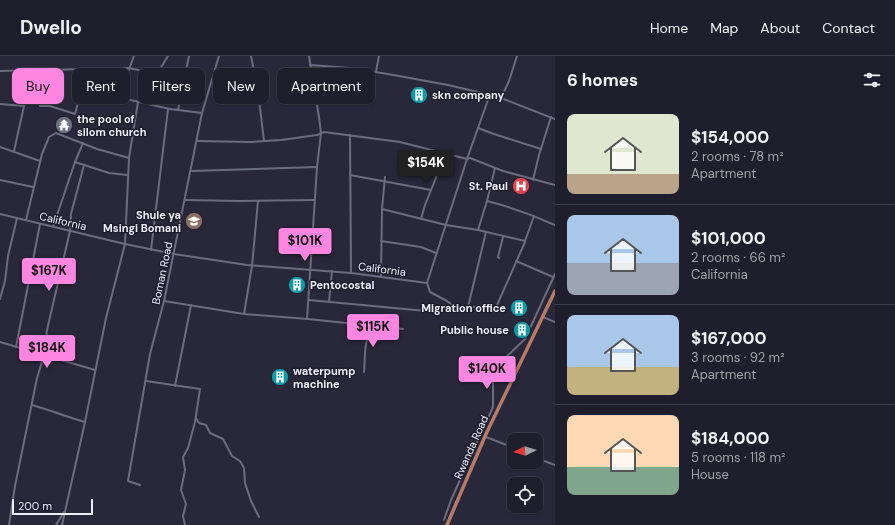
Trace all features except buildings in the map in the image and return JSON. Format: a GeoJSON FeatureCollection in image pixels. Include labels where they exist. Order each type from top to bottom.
{"type":"FeatureCollection","features":[{"type":"Feature","properties":{"kind":"highway","name":"Rwanda Road"},"geometry":{"type":"LineString","coordinates":[[447,525],[485,436],[555,291]]}},
{"type":"Feature","properties":{"kind":"street"},"geometry":{"type":"LineString","coordinates":[[134,56],[130,68],[138,70]]}},
{"type":"Feature","properties":{"kind":"street"},"geometry":{"type":"LineString","coordinates":[[161,68],[168,56]]}},
{"type":"Feature","properties":{"kind":"street"},"geometry":{"type":"LineString","coordinates":[[187,68],[189,56]]}},
{"type":"Feature","properties":{"kind":"street","name":"Boman Road"},"geometry":{"type":"LineString","coordinates":[[140,485],[128,481],[150,354],[164,301],[202,113],[219,56]]}},
{"type":"Feature","properties":{"kind":"street"},"geometry":{"type":"LineString","coordinates":[[251,56],[258,91],[264,141]]}},
{"type":"Feature","properties":{"kind":"street"},"geometry":{"type":"LineString","coordinates":[[307,319],[309,300],[309,270],[321,133],[309,56]]}},
{"type":"Feature","properties":{"kind":"street"},"geometry":{"type":"LineString","coordinates":[[376,72],[379,56]]}},
{"type":"Feature","properties":{"kind":"street"},"geometry":{"type":"LineString","coordinates":[[501,98],[509,81],[517,56]]}},
{"type":"Feature","properties":{"kind":"street"},"geometry":{"type":"LineString","coordinates":[[310,65],[350,68],[448,85],[482,93],[490,97],[501,98],[555,119]]}},
{"type":"Feature","properties":{"kind":"street"},"geometry":{"type":"LineString","coordinates":[[0,71],[12,70]]}},
{"type":"Feature","properties":{"kind":"street"},"geometry":{"type":"LineString","coordinates":[[481,307],[455,307],[430,292],[427,283],[467,158],[490,97]]}},
{"type":"Feature","properties":{"kind":"street"},"geometry":{"type":"LineString","coordinates":[[62,525],[106,318],[125,244],[128,158],[138,102],[130,100]]}},
{"type":"Feature","properties":{"kind":"street"},"geometry":{"type":"LineString","coordinates":[[0,104],[24,106],[14,151]]}},
{"type":"Feature","properties":{"kind":"street"},"geometry":{"type":"LineString","coordinates":[[40,104],[40,106],[50,106],[74,114],[77,104]]}},
{"type":"Feature","properties":{"kind":"street"},"geometry":{"type":"LineString","coordinates":[[147,104],[168,109],[202,113]]}},
{"type":"Feature","properties":{"kind":"street"},"geometry":{"type":"LineString","coordinates":[[178,110],[179,104]]}},
{"type":"Feature","properties":{"kind":"street"},"geometry":{"type":"LineString","coordinates":[[151,250],[168,109]]}},
{"type":"Feature","properties":{"kind":"street"},"geometry":{"type":"LineString","coordinates":[[533,180],[551,117]]}},
{"type":"Feature","properties":{"kind":"street"},"geometry":{"type":"LineString","coordinates":[[478,128],[541,149]]}},
{"type":"Feature","properties":{"kind":"street"},"geometry":{"type":"LineString","coordinates":[[197,141],[264,141],[317,135],[324,132],[350,135],[400,142],[470,158],[495,168],[555,185]]}},
{"type":"Feature","properties":{"kind":"street"},"geometry":{"type":"LineString","coordinates":[[26,220],[40,161],[49,137],[56,133],[128,158]]}},
{"type":"Feature","properties":{"kind":"street"},"geometry":{"type":"LineString","coordinates":[[350,135],[351,273]]}},
{"type":"Feature","properties":{"kind":"street"},"geometry":{"type":"LineString","coordinates":[[53,227],[83,143]]}},
{"type":"Feature","properties":{"kind":"street"},"geometry":{"type":"LineString","coordinates":[[0,147],[40,161]]}},
{"type":"Feature","properties":{"kind":"street"},"geometry":{"type":"LineString","coordinates":[[421,219],[425,205],[446,153]]}},
{"type":"Feature","properties":{"kind":"street"},"geometry":{"type":"LineString","coordinates":[[75,162],[109,173],[127,175]]}},
{"type":"Feature","properties":{"kind":"street"},"geometry":{"type":"LineString","coordinates":[[10,525],[15,486],[37,378],[44,355],[47,330],[70,231],[71,214],[84,165]]}},
{"type":"Feature","properties":{"kind":"street"},"geometry":{"type":"LineString","coordinates":[[191,171],[317,167]]}},
{"type":"Feature","properties":{"kind":"street"},"geometry":{"type":"LineString","coordinates":[[478,230],[495,168]]}},
{"type":"Feature","properties":{"kind":"street"},"geometry":{"type":"LineString","coordinates":[[350,175],[431,190]]}},
{"type":"Feature","properties":{"kind":"street"},"geometry":{"type":"LineString","coordinates":[[381,276],[382,209],[385,177]]}},
{"type":"Feature","properties":{"kind":"street"},"geometry":{"type":"LineString","coordinates":[[0,180],[33,187]]}},
{"type":"Feature","properties":{"kind":"street"},"geometry":{"type":"LineString","coordinates":[[185,200],[315,200]]}},
{"type":"Feature","properties":{"kind":"street"},"geometry":{"type":"LineString","coordinates":[[244,314],[252,266],[258,201]]}},
{"type":"Feature","properties":{"kind":"street"},"geometry":{"type":"LineString","coordinates":[[487,201],[508,206],[555,225]]}},
{"type":"Feature","properties":{"kind":"street"},"geometry":{"type":"LineString","coordinates":[[382,209],[525,242]]}},
{"type":"Feature","properties":{"kind":"street","name":"California"},"geometry":{"type":"LineString","coordinates":[[0,214],[151,250],[174,254],[252,266],[351,273],[427,283]]}},
{"type":"Feature","properties":{"kind":"street"},"geometry":{"type":"LineString","coordinates":[[494,312],[525,242],[534,216]]}},
{"type":"Feature","properties":{"kind":"street"},"geometry":{"type":"LineString","coordinates":[[0,299],[17,218]]}},
{"type":"Feature","properties":{"kind":"street"},"geometry":{"type":"LineString","coordinates":[[16,347],[40,224]]}},
{"type":"Feature","properties":{"kind":"street"},"geometry":{"type":"LineString","coordinates":[[468,307],[486,232]]}},
{"type":"Feature","properties":{"kind":"street"},"geometry":{"type":"LineString","coordinates":[[499,258],[498,254],[503,237]]}},
{"type":"Feature","properties":{"kind":"street"},"geometry":{"type":"LineString","coordinates":[[381,241],[421,247],[436,254]]}},
{"type":"Feature","properties":{"kind":"street"},"geometry":{"type":"LineString","coordinates":[[516,261],[553,278]]}},
{"type":"Feature","properties":{"kind":"street"},"geometry":{"type":"LineString","coordinates":[[329,302],[332,272]]}},
{"type":"Feature","properties":{"kind":"street"},"geometry":{"type":"LineString","coordinates":[[444,520],[451,500],[493,407],[493,374],[500,363],[525,339],[555,274]]}},
{"type":"Feature","properties":{"kind":"street"},"geometry":{"type":"LineString","coordinates":[[309,300],[426,311]]}},
{"type":"Feature","properties":{"kind":"street"},"geometry":{"type":"LineString","coordinates":[[164,301],[244,314],[403,329]]}},
{"type":"Feature","properties":{"kind":"street"},"geometry":{"type":"LineString","coordinates":[[175,386],[190,305]]}},
{"type":"Feature","properties":{"kind":"street"},"geometry":{"type":"LineString","coordinates":[[543,317],[555,322]]}},
{"type":"Feature","properties":{"kind":"street"},"geometry":{"type":"LineString","coordinates":[[364,372],[366,342],[379,326]]}},
{"type":"Feature","properties":{"kind":"street"},"geometry":{"type":"LineString","coordinates":[[0,342],[95,370]]}},
{"type":"Feature","properties":{"kind":"street"},"geometry":{"type":"LineString","coordinates":[[146,381],[200,390],[196,418],[188,448],[183,457],[185,470],[181,490],[186,504],[183,516],[185,525]]}},
{"type":"Feature","properties":{"kind":"street"},"geometry":{"type":"LineString","coordinates":[[32,405],[50,409],[76,420],[85,422]]}},
{"type":"Feature","properties":{"kind":"street"},"geometry":{"type":"LineString","coordinates":[[196,418],[199,423],[206,424],[210,433],[223,439],[232,456],[242,464],[245,472],[247,492],[259,517]]}},
{"type":"Feature","properties":{"kind":"street"},"geometry":{"type":"LineString","coordinates":[[485,436],[507,445]]}},
{"type":"Feature","properties":{"kind":"street"},"geometry":{"type":"LineString","coordinates":[[543,461],[555,465]]}},
{"type":"Feature","properties":{"kind":"street"},"geometry":{"type":"LineString","coordinates":[[56,525],[66,509]]}},
{"type":"Feature","properties":{"kind":"place","name":"skn company"},"geometry":{"type":"Point","coordinates":[419,95]}},
{"type":"Feature","properties":{"kind":"place","name":"the pool of silom church"},"geometry":{"type":"Point","coordinates":[64,125]}},
{"type":"Feature","properties":{"kind":"place","name":"St. Paul"},"geometry":{"type":"Point","coordinates":[521,186]}},
{"type":"Feature","properties":{"kind":"place","name":"Shule ya Msingi Bomani"},"geometry":{"type":"Point","coordinates":[194,221]}},
{"type":"Feature","properties":{"kind":"place","name":"Pentocostal"},"geometry":{"type":"Point","coordinates":[297,285]}},
{"type":"Feature","properties":{"kind":"place","name":"Migration office"},"geometry":{"type":"Point","coordinates":[519,308]}},
{"type":"Feature","properties":{"kind":"place","name":"Public house"},"geometry":{"type":"Point","coordinates":[522,330]}},
{"type":"Feature","properties":{"kind":"place","name":"waterpump machine"},"geometry":{"type":"Point","coordinates":[280,377]}}]}
